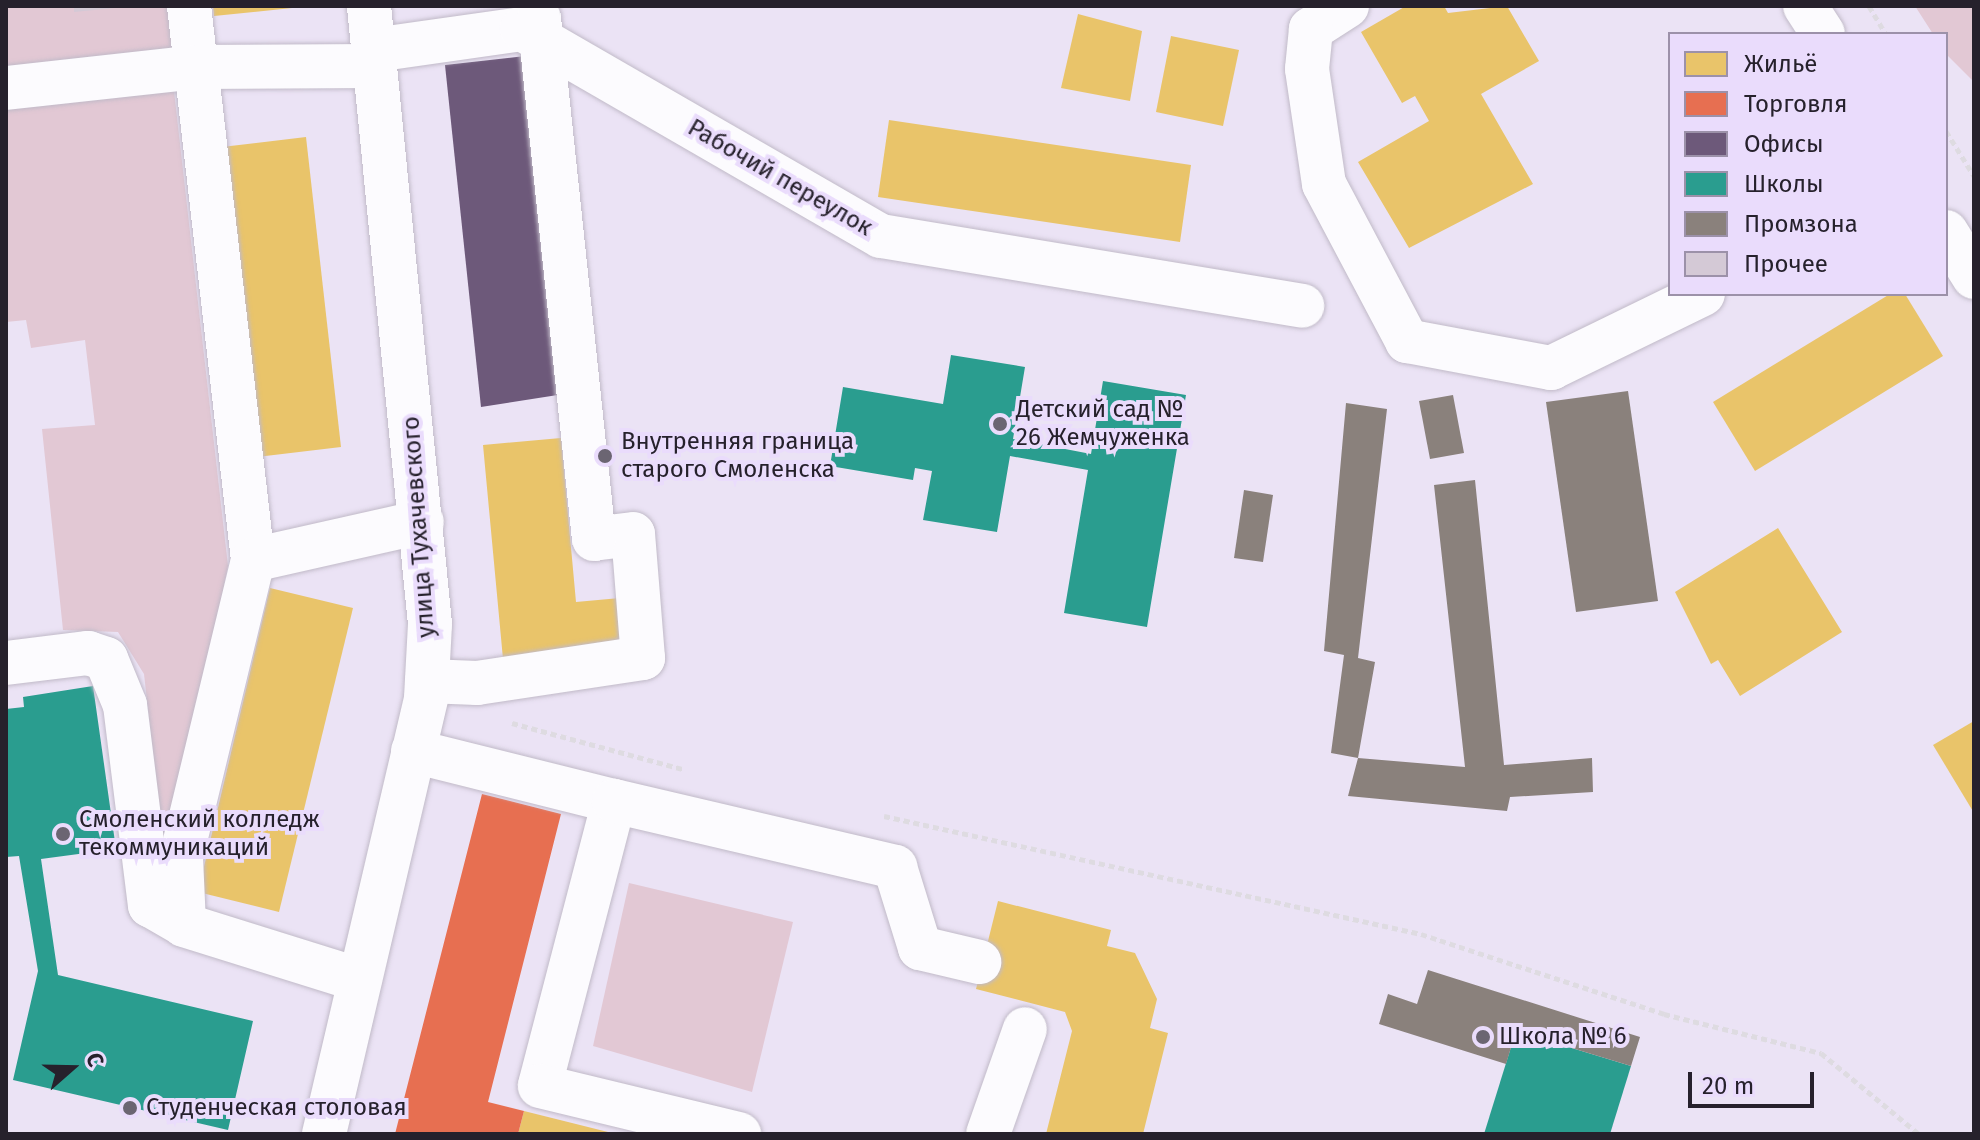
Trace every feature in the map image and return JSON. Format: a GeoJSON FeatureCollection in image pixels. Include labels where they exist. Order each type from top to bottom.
{"type":"FeatureCollection","features":[{"type":"Feature","properties":{"kind":"street"},"geometry":{"type":"LineString","coordinates":[[184,925],[181,858],[253,560],[189,6]]}},
{"type":"Feature","properties":{"kind":"street","name":"улица Тухачевского"},"geometry":{"type":"LineString","coordinates":[[324,1134],[427,681],[422,522],[369,6]]}},
{"type":"Feature","properties":{"kind":"street"},"geometry":{"type":"LineString","coordinates":[[1347,6],[1311,29],[1307,69],[1324,184],[1407,341],[1551,368],[1699,296]]}},
{"type":"Feature","properties":{"kind":"street"},"geometry":{"type":"LineString","coordinates":[[1805,6],[1822,32]]}},
{"type":"Feature","properties":{"kind":"street"},"geometry":{"type":"LineString","coordinates":[[427,681],[477,683],[643,658],[633,534],[594,539],[539,23]]}},
{"type":"Feature","properties":{"kind":"street","name":"Рабочий переулок"},"geometry":{"type":"LineString","coordinates":[[6,88],[196,67],[374,58],[539,23],[881,236],[1302,306]]}},
{"type":"Feature","properties":{"kind":"street"},"geometry":{"type":"LineString","coordinates":[[1948,235],[1974,277]]}},
{"type":"Feature","properties":{"kind":"street"},"geometry":{"type":"LineString","coordinates":[[253,560],[422,522]]}},
{"type":"Feature","properties":{"kind":"street"},"geometry":{"type":"LineString","coordinates":[[6,663],[88,653],[106,659],[125,705],[150,905],[184,925],[360,980]]}},
{"type":"Feature","properties":{"kind":"street"},"geometry":{"type":"LineString","coordinates":[[413,751],[895,867],[920,948],[979,962]]}},
{"type":"Feature","properties":{"kind":"street"},"geometry":{"type":"LineString","coordinates":[[614,801],[540,1086],[739,1134]]}},
{"type":"Feature","properties":{"kind":"street"},"geometry":{"type":"LineString","coordinates":[[988,1134],[1025,1029]]}},
{"type":"Feature","properties":{"kind":"path"},"geometry":{"type":"LineString","coordinates":[[1869,6],[1885,32]]}},
{"type":"Feature","properties":{"kind":"path"},"geometry":{"type":"LineString","coordinates":[[1948,134],[1974,176]]}},
{"type":"Feature","properties":{"kind":"path"},"geometry":{"type":"LineString","coordinates":[[502,720],[701,774]]}},
{"type":"Feature","properties":{"kind":"path"},"geometry":{"type":"LineString","coordinates":[[870,813],[1421,934],[1664,1014],[1821,1053],[1919,1134]]}},
{"type":"Feature","properties":{"kind":"shaded area"},"geometry":{"type":"Polygon","coordinates":[[[6,6],[170,6],[176,53],[6,69],[6,6]]]}},
{"type":"Feature","properties":{"kind":"shaded area"},"geometry":{"type":"Polygon","coordinates":[[[1915,6],[1974,6],[1974,82],[1948,56],[1948,32],[1932,32],[1915,6]]]}},
{"type":"Feature","properties":{"kind":"shaded area"},"geometry":{"type":"Polygon","coordinates":[[[174,91],[228,566],[180,802],[161,824],[144,674],[118,632],[63,630],[42,429],[95,425],[85,340],[31,348],[26,320],[6,322],[6,104],[174,91]]]}},
{"type":"Feature","properties":{"kind":"shaded area"},"geometry":{"type":"Polygon","coordinates":[[[629,883],[793,922],[752,1092],[593,1046],[629,883]]]}},
{"type":"Feature","properties":{"kind":"building: Жильё"},"geometry":{"type":"Polygon","coordinates":[[[213,6],[291,6],[292,8],[214,16],[213,6]]]}},
{"type":"Feature","properties":{"kind":"building: Жильё"},"geometry":{"type":"Polygon","coordinates":[[[1406,6],[1444,6],[1448,13],[1507,6],[1539,61],[1481,94],[1533,184],[1409,248],[1358,162],[1429,121],[1415,96],[1402,103],[1361,32],[1406,6]]]}},
{"type":"Feature","properties":{"kind":"building: Жильё"},"geometry":{"type":"Polygon","coordinates":[[[1078,14],[1142,31],[1130,101],[1061,88],[1078,14]]]}},
{"type":"Feature","properties":{"kind":"building: Жильё"},"geometry":{"type":"Polygon","coordinates":[[[1171,36],[1239,50],[1223,126],[1156,112],[1171,36]]]}},
{"type":"Feature","properties":{"kind":"building: Жильё"},"geometry":{"type":"Polygon","coordinates":[[[889,120],[1191,165],[1180,242],[878,197],[889,120]]]}},
{"type":"Feature","properties":{"kind":"building: Жильё"},"geometry":{"type":"Polygon","coordinates":[[[306,137],[341,447],[257,457],[222,147],[306,137]]]}},
{"type":"Feature","properties":{"kind":"building: Жильё"},"geometry":{"type":"Polygon","coordinates":[[[1887,296],[1906,296],[1943,356],[1755,471],[1713,402],[1887,296]]]}},
{"type":"Feature","properties":{"kind":"building: Жильё"},"geometry":{"type":"Polygon","coordinates":[[[561,438],[576,602],[620,598],[624,648],[503,659],[483,445],[561,438]]]}},
{"type":"Feature","properties":{"kind":"building: Жильё"},"geometry":{"type":"Polygon","coordinates":[[[1778,528],[1842,632],[1740,696],[1718,660],[1711,664],[1675,592],[1778,528]]]}},
{"type":"Feature","properties":{"kind":"building: Жильё"},"geometry":{"type":"Polygon","coordinates":[[[270,588],[353,608],[279,912],[198,892],[270,588]]]}},
{"type":"Feature","properties":{"kind":"building: Жильё"},"geometry":{"type":"Polygon","coordinates":[[[1974,721],[1974,813],[1933,745],[1974,721]]]}},
{"type":"Feature","properties":{"kind":"building: Жильё"},"geometry":{"type":"Polygon","coordinates":[[[998,901],[1111,930],[1107,946],[1135,953],[1157,999],[1150,1028],[1168,1033],[1143,1134],[1046,1134],[1072,1031],[1065,1012],[976,989],[998,901]]]}},
{"type":"Feature","properties":{"kind":"building: Жильё"},"geometry":{"type":"Polygon","coordinates":[[[524,1111],[612,1133],[612,1134],[518,1134],[524,1111]]]}},
{"type":"Feature","properties":{"kind":"building: Торговля"},"geometry":{"type":"Polygon","coordinates":[[[482,794],[561,814],[488,1102],[524,1111],[518,1134],[395,1134],[482,794]]]}},
{"type":"Feature","properties":{"kind":"building: Офисы"},"geometry":{"type":"Polygon","coordinates":[[[525,56],[564,394],[481,407],[445,65],[525,56]]]}},
{"type":"Feature","properties":{"kind":"building: Школы"},"geometry":{"type":"Polygon","coordinates":[[[951,355],[1025,367],[1013,439],[1091,454],[1103,381],[1186,395],[1147,627],[1064,613],[1088,470],[1010,456],[997,532],[923,520],[932,471],[915,468],[913,480],[830,466],[843,387],[943,404],[951,355]]]}},
{"type":"Feature","properties":{"kind":"building: Школы","name":"Смоленский колледж текоммуникаций"},"geometry":{"type":"Polygon","coordinates":[[[93,686],[116,849],[41,859],[58,975],[253,1021],[228,1130],[13,1080],[38,971],[19,856],[6,857],[6,709],[24,707],[23,697],[93,686]]]}},
{"type":"Feature","properties":{"kind":"building: Школы"},"geometry":{"type":"Polygon","coordinates":[[[1516,1031],[1631,1066],[1610,1134],[1484,1134],[1516,1031]]]}},
{"type":"Feature","properties":{"kind":"building: Промзона"},"geometry":{"type":"Polygon","coordinates":[[[1628,391],[1658,601],[1576,612],[1546,402],[1628,391]]]}},
{"type":"Feature","properties":{"kind":"building: Промзона"},"geometry":{"type":"Polygon","coordinates":[[[1453,395],[1464,453],[1430,459],[1419,401],[1453,395]]]}},
{"type":"Feature","properties":{"kind":"building: Промзона"},"geometry":{"type":"Polygon","coordinates":[[[1346,403],[1387,409],[1358,658],[1375,662],[1358,758],[1331,753],[1344,655],[1324,651],[1346,403]]]}},
{"type":"Feature","properties":{"kind":"building: Промзона"},"geometry":{"type":"Polygon","coordinates":[[[1475,480],[1504,765],[1592,758],[1593,792],[1510,797],[1507,811],[1348,796],[1358,758],[1465,767],[1434,485],[1475,480]]]}},
{"type":"Feature","properties":{"kind":"building: Промзона"},"geometry":{"type":"Polygon","coordinates":[[[1244,490],[1273,495],[1263,562],[1234,558],[1244,490]]]}},
{"type":"Feature","properties":{"kind":"building: Промзона"},"geometry":{"type":"Polygon","coordinates":[[[1428,970],[1640,1037],[1631,1066],[1516,1031],[1506,1064],[1379,1024],[1388,994],[1417,1004],[1428,970]]]}},
{"type":"Feature","properties":{"kind":"building: Прочее"},"geometry":{"type":"Polygon","coordinates":[[[74,6],[115,6],[115,8],[74,12],[74,6]]]}},
{"type":"Feature","properties":{"kind":"place","name":"Детский сад № 26 Жемчуженка"},"geometry":{"type":"Point","coordinates":[1000,424]}},
{"type":"Feature","properties":{"kind":"place","name":"Внутренняя граница старого Смоленска"},"geometry":{"type":"Point","coordinates":[605,456]}},
{"type":"Feature","properties":{"kind":"place","name":"Смоленский колледж текоммуникаций"},"geometry":{"type":"Point","coordinates":[63,834]}},
{"type":"Feature","properties":{"kind":"place","name":"Школа № 6"},"geometry":{"type":"Point","coordinates":[1483,1037]}},
{"type":"Feature","properties":{"kind":"place","name":"Студенческая столовая"},"geometry":{"type":"Point","coordinates":[130,1108]}}]}
